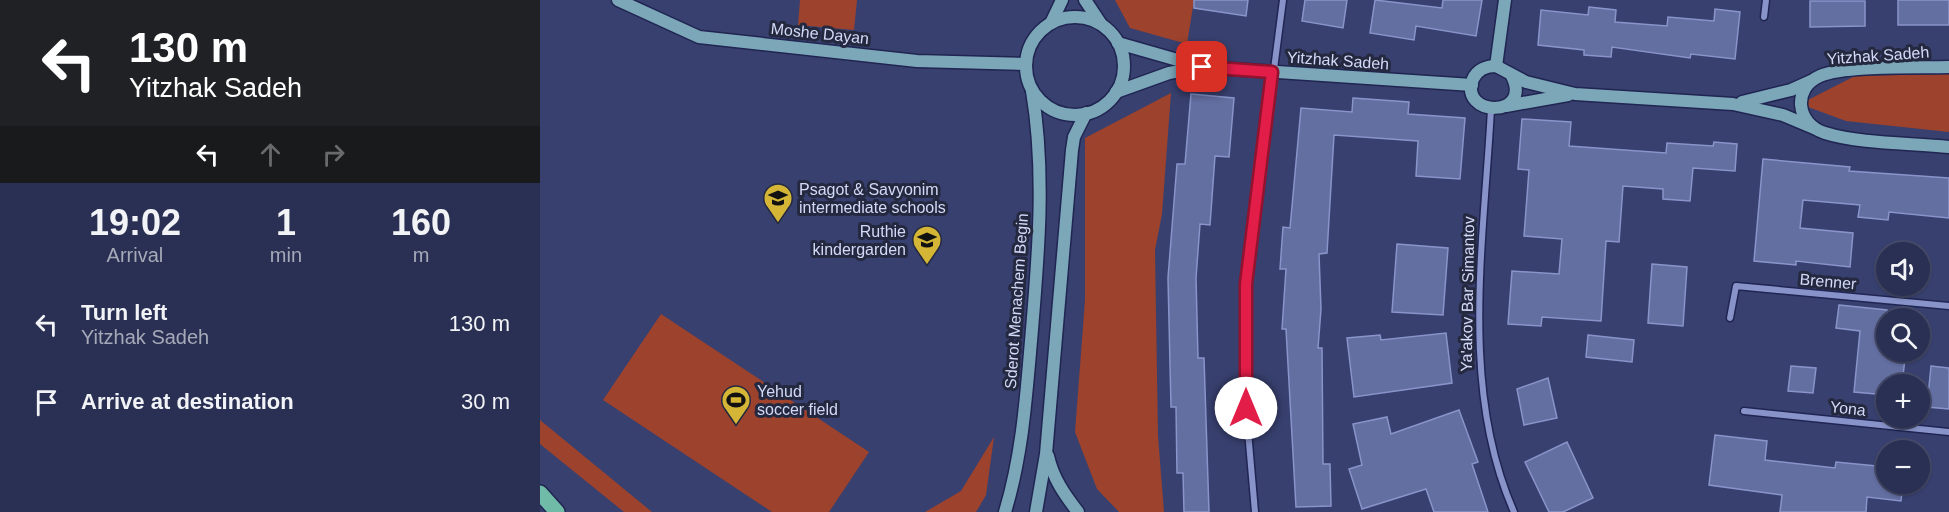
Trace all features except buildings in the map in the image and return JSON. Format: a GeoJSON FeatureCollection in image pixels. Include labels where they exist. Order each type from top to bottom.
{"type":"FeatureCollection","features":[{"type":"Feature","properties":{"kind":"main road"},"geometry":{"type":"LineString","coordinates":[[540,493],[557,512]]}},
{"type":"Feature","properties":{"kind":"street","name":"Moshe Dayan"},"geometry":{"type":"LineString","coordinates":[[618,0],[699,37],[917,61],[1025,64]]}},
{"type":"Feature","properties":{"kind":"street"},"geometry":{"type":"LineString","coordinates":[[1062,0],[1052,23],[1033,39],[1025,64],[1032,91],[1048,107],[1064,114],[1086,113],[1100,108],[1116,92],[1124,68],[1118,43],[1085,0]]}},
{"type":"Feature","properties":{"kind":"street"},"geometry":{"type":"LineString","coordinates":[[1255,512],[1246,408],[1246,284],[1283,0]]}},
{"type":"Feature","properties":{"kind":"street"},"geometry":{"type":"LineString","coordinates":[[1496,66],[1505,0]]}},
{"type":"Feature","properties":{"kind":"street"},"geometry":{"type":"LineString","coordinates":[[1764,17],[1766,0]]}},
{"type":"Feature","properties":{"kind":"street"},"geometry":{"type":"LineString","coordinates":[[1052,23],[1079,17],[1102,25]]}},
{"type":"Feature","properties":{"kind":"street","name":"Yitzhak Sadeh"},"geometry":{"type":"LineString","coordinates":[[1118,43],[1202,67],[1472,85]]}},
{"type":"Feature","properties":{"kind":"street"},"geometry":{"type":"LineString","coordinates":[[1496,66],[1508,71],[1512,76],[1516,88],[1514,95],[1505,106],[1491,109],[1475,99],[1472,85],[1474,78],[1483,69],[1496,66]]}},
{"type":"Feature","properties":{"kind":"street","name":"Yitzhak Sadeh"},"geometry":{"type":"LineString","coordinates":[[1116,92],[1169,73],[1202,67]]}},
{"type":"Feature","properties":{"kind":"street","name":"Yitzhak Sadeh"},"geometry":{"type":"LineString","coordinates":[[1726,104],[1764,98],[1834,72],[1949,67]]}},
{"type":"Feature","properties":{"kind":"street","name":"Yitzhak Sadeh"},"geometry":{"type":"LineString","coordinates":[[1512,76],[1526,82],[1575,94],[1726,104],[1765,110],[1842,136],[1949,147]]}},
{"type":"Feature","properties":{"kind":"street","name":"Yitzhak Sadeh"},"geometry":{"type":"LineString","coordinates":[[1811,80],[1801,98],[1801,110],[1805,120],[1814,128]]}},
{"type":"Feature","properties":{"kind":"street","name":"Sderot Menachem Begin"},"geometry":{"type":"LineString","coordinates":[[1005,512],[1019,459],[1034,309],[1040,138],[1032,91]]}},
{"type":"Feature","properties":{"kind":"street","name":"Yitzhak Sadeh"},"geometry":{"type":"LineString","coordinates":[[1505,106],[1575,94]]}},
{"type":"Feature","properties":{"kind":"street","name":"Ya'akov Bar Simantov"},"geometry":{"type":"LineString","coordinates":[[1491,109],[1481,283],[1481,375],[1493,450],[1514,512]]}},
{"type":"Feature","properties":{"kind":"street"},"geometry":{"type":"LineString","coordinates":[[1036,512],[1046,445],[1073,143],[1086,113]]}},
{"type":"Feature","properties":{"kind":"street","name":"Brenner"},"geometry":{"type":"LineString","coordinates":[[1730,318],[1736,286],[1949,306]]}},
{"type":"Feature","properties":{"kind":"street","name":"Yona"},"geometry":{"type":"LineString","coordinates":[[1744,411],[1949,432]]}},
{"type":"Feature","properties":{"kind":"street"},"geometry":{"type":"LineString","coordinates":[[1046,445],[1053,476],[1078,512]]}},
{"type":"Feature","properties":{"kind":"shaded area"},"geometry":{"type":"Polygon","coordinates":[[[800,0],[857,0],[854,30],[798,25],[800,0]]]}},
{"type":"Feature","properties":{"kind":"shaded area"},"geometry":{"type":"Polygon","coordinates":[[[1115,0],[1194,0],[1187,44],[1130,28],[1115,0]]]}},
{"type":"Feature","properties":{"kind":"shaded area"},"geometry":{"type":"Polygon","coordinates":[[[1949,74],[1949,132],[1846,121],[1800,104],[1855,76],[1949,74]]]}},
{"type":"Feature","properties":{"kind":"shaded area"},"geometry":{"type":"Polygon","coordinates":[[[1171,93],[1162,214],[1155,250],[1158,436],[1164,512],[1119,512],[1097,489],[1075,432],[1085,300],[1085,138],[1171,93]]]}},
{"type":"Feature","properties":{"kind":"shaded area","name":"Yehud soccer field"},"geometry":{"type":"Polygon","coordinates":[[[661,314],[869,452],[829,512],[772,512],[603,400],[661,314]]]}},
{"type":"Feature","properties":{"kind":"shaded area"},"geometry":{"type":"Polygon","coordinates":[[[540,420],[652,512],[624,512],[540,444],[540,420]]]}},
{"type":"Feature","properties":{"kind":"shaded area"},"geometry":{"type":"Polygon","coordinates":[[[994,437],[986,495],[976,512],[925,512],[961,491],[994,437]]]}},
{"type":"Feature","properties":{"kind":"place","name":"Psagot & Savyonim intermediate schools"},"geometry":{"type":"Point","coordinates":[778,224]}},
{"type":"Feature","properties":{"kind":"place","name":"Ruthie kindergarden"},"geometry":{"type":"Point","coordinates":[927,266]}},
{"type":"Feature","properties":{"kind":"place","name":"Yehud soccer field"},"geometry":{"type":"Point","coordinates":[736,426]}},
{"type":"Feature","properties":{"kind":"route"},"geometry":{"type":"LineString","coordinates":[[1202,67],[1272,72],[1246,284],[1246,408]]}}]}
